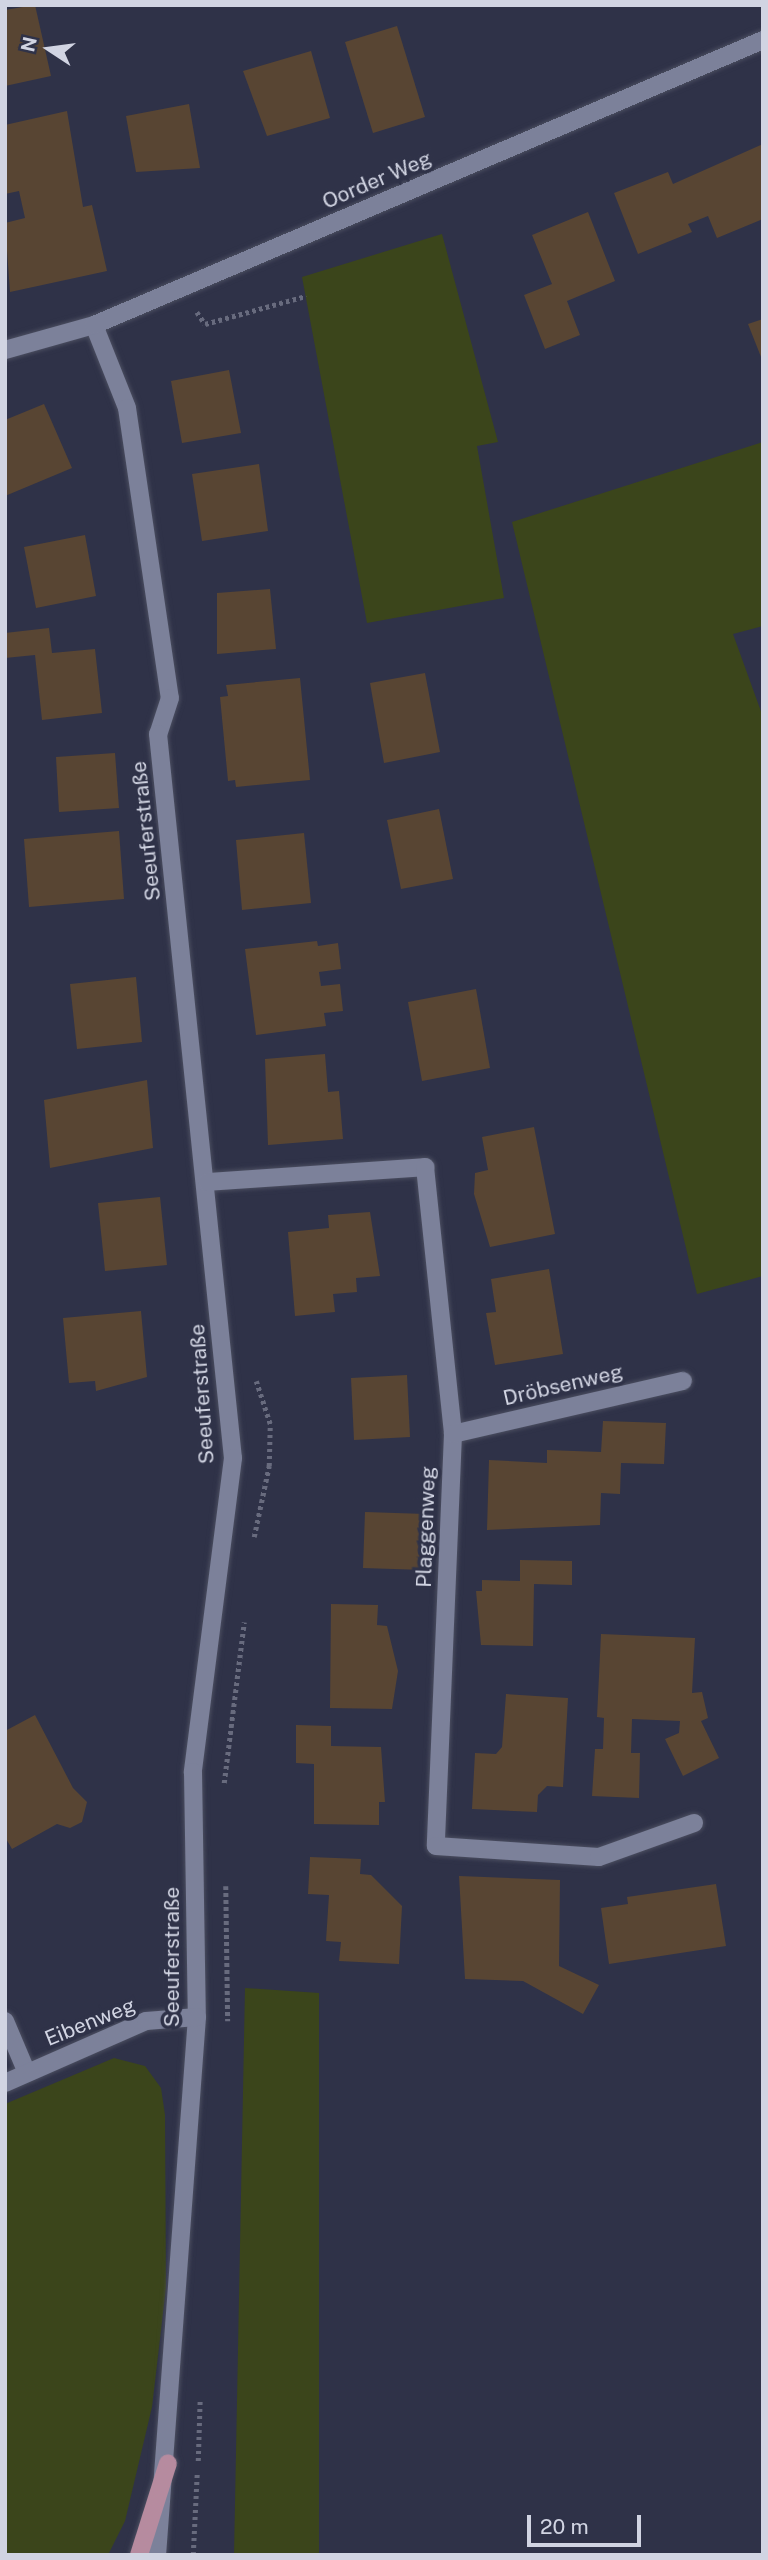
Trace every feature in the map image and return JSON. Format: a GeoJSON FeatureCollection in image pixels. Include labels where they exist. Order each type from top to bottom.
{"type":"FeatureCollection","features":[{"type":"Feature","properties":{"kind":"main road"},"geometry":{"type":"LineString","coordinates":[[139,2555],[168,2463]]}},
{"type":"Feature","properties":{"kind":"street","name":"Oorder Weg"},"geometry":{"type":"LineString","coordinates":[[5,350],[94,325],[763,40]]}},
{"type":"Feature","properties":{"kind":"street","name":"Seeuferstraße"},"geometry":{"type":"LineString","coordinates":[[94,325],[127,408],[168,684],[158,734],[207,1182],[233,1458],[193,1772],[197,2017],[168,2463],[157,2555]]}},
{"type":"Feature","properties":{"kind":"street","name":"Plaggenweg"},"geometry":{"type":"LineString","coordinates":[[207,1182],[425,1167],[453,1434],[436,1846],[599,1857],[694,1823]]}},
{"type":"Feature","properties":{"kind":"street","name":"Dröbsenweg"},"geometry":{"type":"LineString","coordinates":[[453,1434],[683,1381]]}},
{"type":"Feature","properties":{"kind":"street","name":"Eibenweg"},"geometry":{"type":"LineString","coordinates":[[5,2083],[146,2021],[197,2017]]}},
{"type":"Feature","properties":{"kind":"street"},"geometry":{"type":"LineString","coordinates":[[5,2021],[27,2073]]}},
{"type":"Feature","properties":{"kind":"path"},"geometry":{"type":"LineString","coordinates":[[181,288],[205,324],[306,296]]}},
{"type":"Feature","properties":{"kind":"path"},"geometry":{"type":"LineString","coordinates":[[251,1366],[270,1424],[269,1466],[252,1545]]}},
{"type":"Feature","properties":{"kind":"path"},"geometry":{"type":"LineString","coordinates":[[224,1799],[245,1612]]}},
{"type":"Feature","properties":{"kind":"path"},"geometry":{"type":"LineString","coordinates":[[225,2037],[226,1878]]}},
{"type":"Feature","properties":{"kind":"path"},"geometry":{"type":"LineString","coordinates":[[193,2555],[201,2384]]}},
{"type":"Feature","properties":{"kind":"green space"},"geometry":{"type":"Polygon","coordinates":[[[442,234],[498,442],[477,446],[504,598],[367,623],[302,277],[442,234]]]}},
{"type":"Feature","properties":{"kind":"green space"},"geometry":{"type":"Polygon","coordinates":[[[763,442],[763,626],[733,634],[763,717],[763,1276],[697,1294],[512,522],[763,442]]]}},
{"type":"Feature","properties":{"kind":"green space"},"geometry":{"type":"Polygon","coordinates":[[[245,1988],[319,1993],[319,2555],[234,2555],[245,1988]]]}},
{"type":"Feature","properties":{"kind":"green space"},"geometry":{"type":"Polygon","coordinates":[[[114,2058],[145,2066],[161,2088],[165,2115],[166,2288],[152,2407],[125,2521],[108,2555],[5,2555],[5,2104],[114,2058]]]}},
{"type":"Feature","properties":{"kind":"building"},"geometry":{"type":"Polygon","coordinates":[[[35,5],[51,76],[5,86],[5,10],[35,5]]]}},
{"type":"Feature","properties":{"kind":"building"},"geometry":{"type":"Polygon","coordinates":[[[397,26],[425,117],[373,133],[345,42],[397,26]]]}},
{"type":"Feature","properties":{"kind":"building"},"geometry":{"type":"Polygon","coordinates":[[[311,51],[330,118],[267,136],[243,71],[311,51]]]}},
{"type":"Feature","properties":{"kind":"building"},"geometry":{"type":"Polygon","coordinates":[[[189,104],[200,168],[136,172],[126,116],[189,104]]]}},
{"type":"Feature","properties":{"kind":"building"},"geometry":{"type":"Polygon","coordinates":[[[67,111],[83,207],[92,205],[107,271],[10,292],[5,223],[25,218],[19,191],[5,194],[5,125],[67,111]]]}},
{"type":"Feature","properties":{"kind":"building"},"geometry":{"type":"Polygon","coordinates":[[[763,144],[763,219],[717,238],[708,216],[688,224],[692,232],[638,254],[614,193],[668,172],[673,184],[763,144]]]}},
{"type":"Feature","properties":{"kind":"building"},"geometry":{"type":"Polygon","coordinates":[[[588,212],[615,281],[567,301],[580,335],[545,349],[524,295],[552,284],[532,235],[588,212]]]}},
{"type":"Feature","properties":{"kind":"building"},"geometry":{"type":"Polygon","coordinates":[[[763,319],[763,362],[748,324],[763,319]]]}},
{"type":"Feature","properties":{"kind":"building"},"geometry":{"type":"Polygon","coordinates":[[[229,370],[241,433],[182,443],[171,381],[229,370]]]}},
{"type":"Feature","properties":{"kind":"building"},"geometry":{"type":"Polygon","coordinates":[[[44,404],[72,468],[5,496],[5,420],[44,404]]]}},
{"type":"Feature","properties":{"kind":"building"},"geometry":{"type":"Polygon","coordinates":[[[259,464],[268,531],[202,541],[192,474],[259,464]]]}},
{"type":"Feature","properties":{"kind":"building"},"geometry":{"type":"Polygon","coordinates":[[[85,535],[96,596],[36,608],[24,547],[85,535]]]}},
{"type":"Feature","properties":{"kind":"building"},"geometry":{"type":"Polygon","coordinates":[[[270,589],[276,649],[217,654],[217,593],[270,589]]]}},
{"type":"Feature","properties":{"kind":"building"},"geometry":{"type":"Polygon","coordinates":[[[49,628],[52,653],[95,649],[102,713],[42,720],[35,655],[5,658],[5,633],[49,628]]]}},
{"type":"Feature","properties":{"kind":"building"},"geometry":{"type":"Polygon","coordinates":[[[425,673],[440,752],[384,763],[370,683],[425,673]]]}},
{"type":"Feature","properties":{"kind":"building"},"geometry":{"type":"Polygon","coordinates":[[[300,678],[310,780],[236,787],[235,780],[228,781],[220,697],[228,696],[226,685],[300,678]]]}},
{"type":"Feature","properties":{"kind":"building"},"geometry":{"type":"Polygon","coordinates":[[[115,753],[119,808],[59,812],[56,757],[115,753]]]}},
{"type":"Feature","properties":{"kind":"building"},"geometry":{"type":"Polygon","coordinates":[[[439,809],[453,879],[401,889],[387,820],[439,809]]]}},
{"type":"Feature","properties":{"kind":"building"},"geometry":{"type":"Polygon","coordinates":[[[119,831],[124,899],[29,907],[24,839],[119,831]]]}},
{"type":"Feature","properties":{"kind":"building"},"geometry":{"type":"Polygon","coordinates":[[[304,833],[311,903],[242,910],[236,840],[304,833]]]}},
{"type":"Feature","properties":{"kind":"building"},"geometry":{"type":"Polygon","coordinates":[[[317,941],[318,946],[338,943],[341,969],[319,972],[321,986],[340,984],[343,1011],[324,1013],[326,1026],[256,1035],[245,949],[317,941]]]}},
{"type":"Feature","properties":{"kind":"building"},"geometry":{"type":"Polygon","coordinates":[[[136,977],[142,1042],[77,1049],[70,984],[136,977]]]}},
{"type":"Feature","properties":{"kind":"building"},"geometry":{"type":"Polygon","coordinates":[[[476,989],[490,1068],[422,1081],[408,1002],[476,989]]]}},
{"type":"Feature","properties":{"kind":"building"},"geometry":{"type":"Polygon","coordinates":[[[325,1054],[328,1092],[339,1091],[343,1139],[268,1145],[265,1059],[325,1054]]]}},
{"type":"Feature","properties":{"kind":"building"},"geometry":{"type":"Polygon","coordinates":[[[147,1080],[153,1148],[50,1168],[44,1100],[147,1080]]]}},
{"type":"Feature","properties":{"kind":"building"},"geometry":{"type":"Polygon","coordinates":[[[534,1127],[555,1234],[490,1247],[474,1194],[475,1173],[488,1170],[482,1137],[534,1127]]]}},
{"type":"Feature","properties":{"kind":"building"},"geometry":{"type":"Polygon","coordinates":[[[160,1197],[167,1265],[105,1271],[98,1203],[160,1197]]]}},
{"type":"Feature","properties":{"kind":"building"},"geometry":{"type":"Polygon","coordinates":[[[370,1212],[380,1276],[356,1278],[357,1292],[333,1294],[335,1312],[295,1316],[288,1232],[329,1228],[328,1215],[370,1212]]]}},
{"type":"Feature","properties":{"kind":"building"},"geometry":{"type":"Polygon","coordinates":[[[549,1269],[563,1354],[495,1365],[486,1313],[496,1312],[491,1279],[549,1269]]]}},
{"type":"Feature","properties":{"kind":"building"},"geometry":{"type":"Polygon","coordinates":[[[141,1311],[147,1377],[96,1391],[95,1381],[69,1383],[63,1318],[141,1311]]]}},
{"type":"Feature","properties":{"kind":"building"},"geometry":{"type":"Polygon","coordinates":[[[407,1375],[410,1437],[354,1440],[351,1378],[407,1375]]]}},
{"type":"Feature","properties":{"kind":"building"},"geometry":{"type":"Polygon","coordinates":[[[603,1421],[666,1423],[664,1464],[621,1463],[620,1494],[601,1493],[600,1525],[487,1530],[489,1460],[547,1463],[547,1450],[601,1452],[603,1421]]]}},
{"type":"Feature","properties":{"kind":"building"},"geometry":{"type":"Polygon","coordinates":[[[365,1512],[426,1514],[424,1570],[363,1568],[365,1512]]]}},
{"type":"Feature","properties":{"kind":"building"},"geometry":{"type":"Polygon","coordinates":[[[520,1560],[572,1561],[572,1585],[534,1584],[533,1646],[481,1645],[476,1591],[482,1591],[482,1580],[520,1581],[520,1560]]]}},
{"type":"Feature","properties":{"kind":"building"},"geometry":{"type":"Polygon","coordinates":[[[331,1604],[378,1605],[377,1625],[387,1626],[398,1671],[392,1709],[330,1708],[331,1604]]]}},
{"type":"Feature","properties":{"kind":"building"},"geometry":{"type":"Polygon","coordinates":[[[601,1634],[695,1638],[692,1693],[702,1692],[708,1718],[701,1721],[719,1758],[683,1776],[665,1739],[679,1733],[680,1721],[632,1719],[631,1753],[640,1753],[639,1798],[592,1796],[595,1749],[603,1749],[604,1718],[597,1717],[601,1634]]]}},
{"type":"Feature","properties":{"kind":"building"},"geometry":{"type":"Polygon","coordinates":[[[506,1694],[568,1698],[563,1787],[547,1786],[538,1795],[537,1812],[472,1809],[475,1753],[496,1754],[502,1747],[506,1694]]]}},
{"type":"Feature","properties":{"kind":"building"},"geometry":{"type":"Polygon","coordinates":[[[35,1715],[73,1788],[87,1802],[82,1822],[70,1828],[57,1824],[12,1849],[5,1837],[5,1731],[35,1715]]]}},
{"type":"Feature","properties":{"kind":"building"},"geometry":{"type":"Polygon","coordinates":[[[296,1725],[331,1726],[331,1746],[381,1747],[385,1802],[379,1802],[379,1825],[314,1824],[314,1764],[296,1763],[296,1725]]]}},
{"type":"Feature","properties":{"kind":"building"},"geometry":{"type":"Polygon","coordinates":[[[310,1857],[361,1859],[360,1874],[371,1875],[402,1906],[399,1964],[339,1961],[341,1942],[326,1941],[329,1895],[308,1894],[310,1857]]]}},
{"type":"Feature","properties":{"kind":"building"},"geometry":{"type":"Polygon","coordinates":[[[459,1876],[560,1880],[559,1966],[599,1985],[583,2014],[523,1981],[465,1979],[459,1876]]]}},
{"type":"Feature","properties":{"kind":"building"},"geometry":{"type":"Polygon","coordinates":[[[716,1884],[726,1946],[609,1964],[601,1908],[628,1904],[627,1897],[716,1884]]]}}]}
